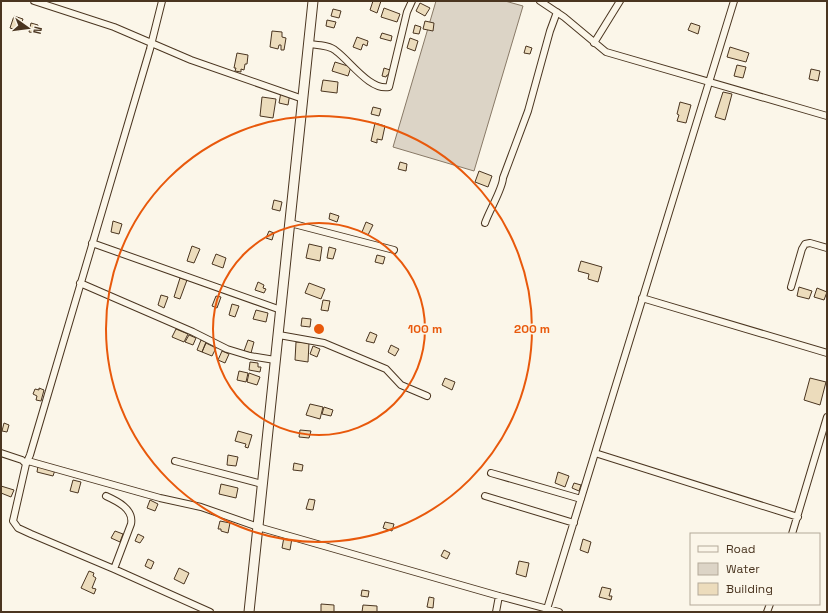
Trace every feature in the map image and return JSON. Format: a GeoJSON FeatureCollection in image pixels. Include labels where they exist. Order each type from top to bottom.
{"type":"FeatureCollection","features":[{"type":"Feature","properties":{"kind":"street"},"geometry":{"type":"LineString","coordinates":[[34,1],[114,27],[191,60],[303,99]]}},
{"type":"Feature","properties":{"kind":"street"},"geometry":{"type":"LineString","coordinates":[[162,1],[156,45],[85,285],[28,460],[13,521],[18,528],[210,612]]}},
{"type":"Feature","properties":{"kind":"street"},"geometry":{"type":"LineString","coordinates":[[249,612],[313,1]]}},
{"type":"Feature","properties":{"kind":"street"},"geometry":{"type":"LineString","coordinates":[[309,44],[333,49],[371,82],[385,88],[389,87],[407,12],[412,1]]}},
{"type":"Feature","properties":{"kind":"street"},"geometry":{"type":"LineString","coordinates":[[540,1],[557,12],[606,52],[709,79],[827,116]]}},
{"type":"Feature","properties":{"kind":"street"},"geometry":{"type":"LineString","coordinates":[[594,43],[620,1]]}},
{"type":"Feature","properties":{"kind":"street"},"geometry":{"type":"LineString","coordinates":[[547,609],[734,1]]}},
{"type":"Feature","properties":{"kind":"street"},"geometry":{"type":"LineString","coordinates":[[485,223],[501,189],[503,182],[502,178],[528,111],[546,43],[557,12]]}},
{"type":"Feature","properties":{"kind":"street"},"geometry":{"type":"LineString","coordinates":[[290,223],[394,250]]}},
{"type":"Feature","properties":{"kind":"street"},"geometry":{"type":"LineString","coordinates":[[791,287],[802,249],[805,244],[810,243],[827,248]]}},
{"type":"Feature","properties":{"kind":"street"},"geometry":{"type":"LineString","coordinates":[[97,245],[281,310]]}},
{"type":"Feature","properties":{"kind":"street"},"geometry":{"type":"LineString","coordinates":[[85,285],[193,332],[227,349],[250,356],[275,360]]}},
{"type":"Feature","properties":{"kind":"street"},"geometry":{"type":"LineString","coordinates":[[642,298],[827,353]]}},
{"type":"Feature","properties":{"kind":"street"},"geometry":{"type":"LineString","coordinates":[[279,335],[324,343],[386,369],[401,385],[427,396]]}},
{"type":"Feature","properties":{"kind":"street"},"geometry":{"type":"LineString","coordinates":[[792,533],[827,417]]}},
{"type":"Feature","properties":{"kind":"street"},"geometry":{"type":"LineString","coordinates":[[1,453],[160,498],[201,508],[258,527],[559,612]]}},
{"type":"Feature","properties":{"kind":"street"},"geometry":{"type":"LineString","coordinates":[[595,453],[798,517]]}},
{"type":"Feature","properties":{"kind":"street"},"geometry":{"type":"LineString","coordinates":[[176,461],[262,484]]}},
{"type":"Feature","properties":{"kind":"street"},"geometry":{"type":"LineString","coordinates":[[491,473],[581,499]]}},
{"type":"Feature","properties":{"kind":"street"},"geometry":{"type":"LineString","coordinates":[[106,496],[126,507],[131,519],[131,524],[114,569]]}},
{"type":"Feature","properties":{"kind":"street"},"geometry":{"type":"LineString","coordinates":[[486,496],[574,522]]}},
{"type":"Feature","properties":{"kind":"street"},"geometry":{"type":"LineString","coordinates":[[496,612],[499,596]]}},
{"type":"Feature","properties":{"kind":"water"},"geometry":{"type":"Polygon","coordinates":[[[436,1],[505,1],[523,6],[474,171],[393,147],[436,1]]]}},
{"type":"Feature","properties":{"kind":"building"},"geometry":{"type":"Polygon","coordinates":[[[373,1],[381,1],[377,13],[370,10],[373,1]]]}},
{"type":"Feature","properties":{"kind":"building"},"geometry":{"type":"Polygon","coordinates":[[[420,3],[430,8],[425,16],[416,11],[420,3]]]}},
{"type":"Feature","properties":{"kind":"building"},"geometry":{"type":"Polygon","coordinates":[[[384,8],[400,14],[397,22],[381,17],[384,8]]]}},
{"type":"Feature","properties":{"kind":"building"},"geometry":{"type":"Polygon","coordinates":[[[333,9],[341,11],[339,18],[331,16],[333,9]]]}},
{"type":"Feature","properties":{"kind":"building"},"geometry":{"type":"Polygon","coordinates":[[[14,16],[23,19],[19,31],[10,28],[14,16]]]}},
{"type":"Feature","properties":{"kind":"building"},"geometry":{"type":"Polygon","coordinates":[[[327,20],[336,22],[334,28],[326,26],[327,20]]]}},
{"type":"Feature","properties":{"kind":"building"},"geometry":{"type":"Polygon","coordinates":[[[425,21],[434,23],[433,31],[423,29],[425,21]]]}},
{"type":"Feature","properties":{"kind":"building"},"geometry":{"type":"Polygon","coordinates":[[[31,23],[38,25],[36,33],[29,32],[31,23]]]}},
{"type":"Feature","properties":{"kind":"building"},"geometry":{"type":"Polygon","coordinates":[[[691,23],[700,26],[698,34],[688,30],[691,23]]]}},
{"type":"Feature","properties":{"kind":"building"},"geometry":{"type":"Polygon","coordinates":[[[415,25],[421,27],[419,34],[413,33],[415,25]]]}},
{"type":"Feature","properties":{"kind":"building"},"geometry":{"type":"Polygon","coordinates":[[[272,31],[282,32],[282,37],[286,38],[284,50],[281,50],[281,45],[279,45],[278,49],[270,47],[272,31]]]}},
{"type":"Feature","properties":{"kind":"building"},"geometry":{"type":"Polygon","coordinates":[[[382,33],[392,36],[391,41],[380,38],[382,33]]]}},
{"type":"Feature","properties":{"kind":"building"},"geometry":{"type":"Polygon","coordinates":[[[357,37],[368,41],[367,46],[363,44],[361,50],[353,47],[357,37]]]}},
{"type":"Feature","properties":{"kind":"building"},"geometry":{"type":"Polygon","coordinates":[[[410,38],[418,41],[415,51],[407,48],[410,38]]]}},
{"type":"Feature","properties":{"kind":"building"},"geometry":{"type":"Polygon","coordinates":[[[526,46],[532,48],[530,54],[524,53],[526,46]]]}},
{"type":"Feature","properties":{"kind":"building"},"geometry":{"type":"Polygon","coordinates":[[[730,47],[749,53],[746,62],[727,57],[730,47]]]}},
{"type":"Feature","properties":{"kind":"building"},"geometry":{"type":"Polygon","coordinates":[[[237,53],[248,55],[247,64],[245,64],[244,70],[241,69],[241,72],[235,71],[236,68],[234,68],[237,53]]]}},
{"type":"Feature","properties":{"kind":"building"},"geometry":{"type":"Polygon","coordinates":[[[335,62],[351,67],[348,76],[332,71],[335,62]]]}},
{"type":"Feature","properties":{"kind":"building"},"geometry":{"type":"Polygon","coordinates":[[[737,65],[746,67],[743,78],[734,76],[737,65]]]}},
{"type":"Feature","properties":{"kind":"building"},"geometry":{"type":"Polygon","coordinates":[[[384,68],[390,70],[389,75],[386,77],[382,76],[384,68]]]}},
{"type":"Feature","properties":{"kind":"building"},"geometry":{"type":"Polygon","coordinates":[[[811,69],[820,71],[818,81],[809,79],[811,69]]]}},
{"type":"Feature","properties":{"kind":"building"},"geometry":{"type":"Polygon","coordinates":[[[323,80],[338,82],[337,93],[321,91],[323,80]]]}},
{"type":"Feature","properties":{"kind":"building"},"geometry":{"type":"Polygon","coordinates":[[[281,92],[290,93],[288,105],[279,103],[281,92]]]}},
{"type":"Feature","properties":{"kind":"building"},"geometry":{"type":"Polygon","coordinates":[[[723,92],[732,94],[725,120],[715,117],[723,92]]]}},
{"type":"Feature","properties":{"kind":"building"},"geometry":{"type":"Polygon","coordinates":[[[262,97],[276,99],[273,118],[260,116],[262,97]]]}},
{"type":"Feature","properties":{"kind":"building"},"geometry":{"type":"Polygon","coordinates":[[[680,102],[691,105],[686,123],[677,121],[680,102]]]}},
{"type":"Feature","properties":{"kind":"building"},"geometry":{"type":"Polygon","coordinates":[[[373,107],[381,109],[379,116],[371,114],[373,107]]]}},
{"type":"Feature","properties":{"kind":"building"},"geometry":{"type":"Polygon","coordinates":[[[375,123],[385,126],[382,140],[377,139],[377,143],[371,141],[375,123]]]}},
{"type":"Feature","properties":{"kind":"building"},"geometry":{"type":"Polygon","coordinates":[[[400,162],[407,164],[406,171],[398,169],[400,162]]]}},
{"type":"Feature","properties":{"kind":"building"},"geometry":{"type":"Polygon","coordinates":[[[479,171],[492,176],[488,187],[475,182],[479,171]]]}},
{"type":"Feature","properties":{"kind":"building"},"geometry":{"type":"Polygon","coordinates":[[[274,200],[282,202],[280,211],[272,209],[274,200]]]}},
{"type":"Feature","properties":{"kind":"building"},"geometry":{"type":"Polygon","coordinates":[[[330,213],[339,216],[337,222],[329,219],[330,213]]]}},
{"type":"Feature","properties":{"kind":"building"},"geometry":{"type":"Polygon","coordinates":[[[113,221],[122,224],[119,234],[111,232],[113,221]]]}},
{"type":"Feature","properties":{"kind":"building"},"geometry":{"type":"Polygon","coordinates":[[[366,222],[373,225],[368,235],[362,232],[366,222]]]}},
{"type":"Feature","properties":{"kind":"building"},"geometry":{"type":"Polygon","coordinates":[[[269,231],[274,233],[272,240],[266,238],[269,231]]]}},
{"type":"Feature","properties":{"kind":"building"},"geometry":{"type":"Polygon","coordinates":[[[309,244],[322,247],[320,261],[306,258],[309,244]]]}},
{"type":"Feature","properties":{"kind":"building"},"geometry":{"type":"Polygon","coordinates":[[[192,246],[200,249],[194,263],[187,261],[192,246]]]}},
{"type":"Feature","properties":{"kind":"building"},"geometry":{"type":"Polygon","coordinates":[[[329,247],[336,249],[333,259],[327,258],[329,247]]]}},
{"type":"Feature","properties":{"kind":"building"},"geometry":{"type":"Polygon","coordinates":[[[216,254],[226,258],[223,268],[212,264],[216,254]]]}},
{"type":"Feature","properties":{"kind":"building"},"geometry":{"type":"Polygon","coordinates":[[[377,255],[385,257],[383,264],[375,262],[377,255]]]}},
{"type":"Feature","properties":{"kind":"building"},"geometry":{"type":"Polygon","coordinates":[[[581,261],[602,267],[598,282],[588,279],[589,274],[578,271],[581,261]]]}},
{"type":"Feature","properties":{"kind":"building"},"geometry":{"type":"Polygon","coordinates":[[[180,278],[187,280],[180,299],[174,297],[180,278]]]}},
{"type":"Feature","properties":{"kind":"building"},"geometry":{"type":"Polygon","coordinates":[[[258,282],[264,285],[263,288],[266,289],[264,293],[255,290],[258,282]]]}},
{"type":"Feature","properties":{"kind":"building"},"geometry":{"type":"Polygon","coordinates":[[[309,283],[325,289],[321,299],[305,293],[309,283]]]}},
{"type":"Feature","properties":{"kind":"building"},"geometry":{"type":"Polygon","coordinates":[[[799,287],[812,291],[809,299],[797,296],[799,287]]]}},
{"type":"Feature","properties":{"kind":"building"},"geometry":{"type":"Polygon","coordinates":[[[817,288],[827,292],[824,300],[814,297],[817,288]]]}},
{"type":"Feature","properties":{"kind":"building"},"geometry":{"type":"Polygon","coordinates":[[[161,295],[168,297],[164,308],[158,305],[161,295]]]}},
{"type":"Feature","properties":{"kind":"building"},"geometry":{"type":"Polygon","coordinates":[[[216,296],[221,297],[217,308],[212,306],[216,296]]]}},
{"type":"Feature","properties":{"kind":"building"},"geometry":{"type":"Polygon","coordinates":[[[323,300],[330,301],[328,311],[321,310],[323,300]]]}},
{"type":"Feature","properties":{"kind":"building"},"geometry":{"type":"Polygon","coordinates":[[[232,304],[239,306],[235,317],[229,315],[232,304]]]}},
{"type":"Feature","properties":{"kind":"building"},"geometry":{"type":"Polygon","coordinates":[[[256,310],[268,313],[266,322],[253,319],[256,310]]]}},
{"type":"Feature","properties":{"kind":"building"},"geometry":{"type":"Polygon","coordinates":[[[302,318],[311,319],[310,327],[301,326],[302,318]]]}},
{"type":"Feature","properties":{"kind":"building"},"geometry":{"type":"Polygon","coordinates":[[[176,329],[188,334],[184,342],[172,337],[176,329]]]}},
{"type":"Feature","properties":{"kind":"building"},"geometry":{"type":"Polygon","coordinates":[[[370,332],[377,335],[374,343],[366,341],[370,332]]]}},
{"type":"Feature","properties":{"kind":"building"},"geometry":{"type":"Polygon","coordinates":[[[189,335],[196,338],[193,345],[185,342],[189,335]]]}},
{"type":"Feature","properties":{"kind":"building"},"geometry":{"type":"Polygon","coordinates":[[[201,340],[206,342],[202,352],[197,350],[201,340]]]}},
{"type":"Feature","properties":{"kind":"building"},"geometry":{"type":"Polygon","coordinates":[[[248,340],[254,342],[251,353],[244,351],[248,340]]]}},
{"type":"Feature","properties":{"kind":"building"},"geometry":{"type":"Polygon","coordinates":[[[296,342],[309,343],[308,362],[295,360],[296,342]]]}},
{"type":"Feature","properties":{"kind":"building"},"geometry":{"type":"Polygon","coordinates":[[[206,343],[216,348],[212,356],[202,352],[206,343]]]}},
{"type":"Feature","properties":{"kind":"building"},"geometry":{"type":"Polygon","coordinates":[[[391,345],[399,349],[395,356],[388,352],[391,345]]]}},
{"type":"Feature","properties":{"kind":"building"},"geometry":{"type":"Polygon","coordinates":[[[313,346],[320,349],[317,357],[310,354],[313,346]]]}},
{"type":"Feature","properties":{"kind":"building"},"geometry":{"type":"Polygon","coordinates":[[[222,351],[229,354],[225,363],[218,360],[222,351]]]}},
{"type":"Feature","properties":{"kind":"building"},"geometry":{"type":"Polygon","coordinates":[[[250,362],[258,363],[258,367],[261,367],[260,372],[249,370],[250,362]]]}},
{"type":"Feature","properties":{"kind":"building"},"geometry":{"type":"Polygon","coordinates":[[[239,371],[248,373],[246,382],[237,380],[239,371]]]}},
{"type":"Feature","properties":{"kind":"building"},"geometry":{"type":"Polygon","coordinates":[[[249,373],[260,377],[257,385],[247,382],[249,373]]]}},
{"type":"Feature","properties":{"kind":"building"},"geometry":{"type":"Polygon","coordinates":[[[445,378],[455,382],[452,390],[442,385],[445,378]]]}},
{"type":"Feature","properties":{"kind":"building"},"geometry":{"type":"Polygon","coordinates":[[[810,378],[826,382],[820,405],[804,400],[810,378]]]}},
{"type":"Feature","properties":{"kind":"building"},"geometry":{"type":"Polygon","coordinates":[[[39,388],[44,390],[41,401],[36,400],[37,396],[33,394],[35,389],[39,390],[39,388]]]}},
{"type":"Feature","properties":{"kind":"building"},"geometry":{"type":"Polygon","coordinates":[[[310,404],[323,407],[320,419],[306,415],[310,404]]]}},
{"type":"Feature","properties":{"kind":"building"},"geometry":{"type":"Polygon","coordinates":[[[324,407],[333,410],[331,416],[322,414],[324,407]]]}},
{"type":"Feature","properties":{"kind":"building"},"geometry":{"type":"Polygon","coordinates":[[[4,423],[9,425],[7,432],[2,431],[4,423]]]}},
{"type":"Feature","properties":{"kind":"building"},"geometry":{"type":"Polygon","coordinates":[[[300,430],[311,431],[309,438],[299,437],[300,430]]]}},
{"type":"Feature","properties":{"kind":"building"},"geometry":{"type":"Polygon","coordinates":[[[238,431],[252,435],[248,448],[245,447],[246,444],[235,441],[238,431]]]}},
{"type":"Feature","properties":{"kind":"building"},"geometry":{"type":"Polygon","coordinates":[[[228,455],[238,457],[236,466],[227,465],[228,455]]]}},
{"type":"Feature","properties":{"kind":"building"},"geometry":{"type":"Polygon","coordinates":[[[294,463],[303,465],[302,471],[293,470],[294,463]]]}},
{"type":"Feature","properties":{"kind":"building"},"geometry":{"type":"Polygon","coordinates":[[[38,466],[55,470],[53,476],[37,472],[38,466]]]}},
{"type":"Feature","properties":{"kind":"building"},"geometry":{"type":"Polygon","coordinates":[[[558,472],[569,476],[565,487],[555,483],[558,472]]]}},
{"type":"Feature","properties":{"kind":"building"},"geometry":{"type":"Polygon","coordinates":[[[73,480],[81,482],[78,493],[70,491],[73,480]]]}},
{"type":"Feature","properties":{"kind":"building"},"geometry":{"type":"Polygon","coordinates":[[[574,483],[581,485],[579,491],[572,488],[574,483]]]}},
{"type":"Feature","properties":{"kind":"building"},"geometry":{"type":"Polygon","coordinates":[[[221,484],[238,488],[236,498],[219,494],[221,484]]]}},
{"type":"Feature","properties":{"kind":"building"},"geometry":{"type":"Polygon","coordinates":[[[1,486],[14,490],[11,497],[1,493],[1,486]]]}},
{"type":"Feature","properties":{"kind":"building"},"geometry":{"type":"Polygon","coordinates":[[[309,499],[315,500],[313,510],[306,509],[309,499]]]}},
{"type":"Feature","properties":{"kind":"building"},"geometry":{"type":"Polygon","coordinates":[[[150,500],[158,504],[155,511],[147,508],[150,500]]]}},
{"type":"Feature","properties":{"kind":"building"},"geometry":{"type":"Polygon","coordinates":[[[220,521],[230,523],[228,533],[218,529],[220,521]]]}},
{"type":"Feature","properties":{"kind":"building"},"geometry":{"type":"Polygon","coordinates":[[[385,522],[394,524],[392,531],[383,528],[385,522]]]}},
{"type":"Feature","properties":{"kind":"building"},"geometry":{"type":"Polygon","coordinates":[[[115,531],[123,534],[120,542],[111,538],[115,531]]]}},
{"type":"Feature","properties":{"kind":"building"},"geometry":{"type":"Polygon","coordinates":[[[138,534],[144,537],[140,543],[135,541],[138,534]]]}},
{"type":"Feature","properties":{"kind":"building"},"geometry":{"type":"Polygon","coordinates":[[[284,537],[292,538],[290,550],[282,548],[284,537]]]}},
{"type":"Feature","properties":{"kind":"building"},"geometry":{"type":"Polygon","coordinates":[[[583,539],[591,542],[588,553],[580,550],[583,539]]]}},
{"type":"Feature","properties":{"kind":"building"},"geometry":{"type":"Polygon","coordinates":[[[444,550],[450,553],[447,559],[441,556],[444,550]]]}},
{"type":"Feature","properties":{"kind":"building"},"geometry":{"type":"Polygon","coordinates":[[[148,559],[154,562],[151,569],[145,566],[148,559]]]}},
{"type":"Feature","properties":{"kind":"building"},"geometry":{"type":"Polygon","coordinates":[[[519,561],[529,563],[526,577],[516,574],[519,561]]]}},
{"type":"Feature","properties":{"kind":"building"},"geometry":{"type":"Polygon","coordinates":[[[179,568],[189,573],[184,584],[174,579],[179,568]]]}},
{"type":"Feature","properties":{"kind":"building"},"geometry":{"type":"Polygon","coordinates":[[[89,571],[94,573],[93,576],[96,578],[92,588],[96,589],[94,594],[81,588],[89,571]]]}},
{"type":"Feature","properties":{"kind":"building"},"geometry":{"type":"Polygon","coordinates":[[[602,587],[611,589],[609,596],[612,596],[611,600],[599,597],[602,587]]]}},
{"type":"Feature","properties":{"kind":"building"},"geometry":{"type":"Polygon","coordinates":[[[362,590],[369,591],[368,597],[361,596],[362,590]]]}},
{"type":"Feature","properties":{"kind":"building"},"geometry":{"type":"Polygon","coordinates":[[[429,597],[434,598],[433,608],[427,607],[429,597]]]}},
{"type":"Feature","properties":{"kind":"building"},"geometry":{"type":"Polygon","coordinates":[[[321,604],[334,605],[334,612],[321,612],[321,604]]]}},
{"type":"Feature","properties":{"kind":"building"},"geometry":{"type":"Polygon","coordinates":[[[363,605],[377,606],[377,612],[362,612],[363,605]]]}}]}
